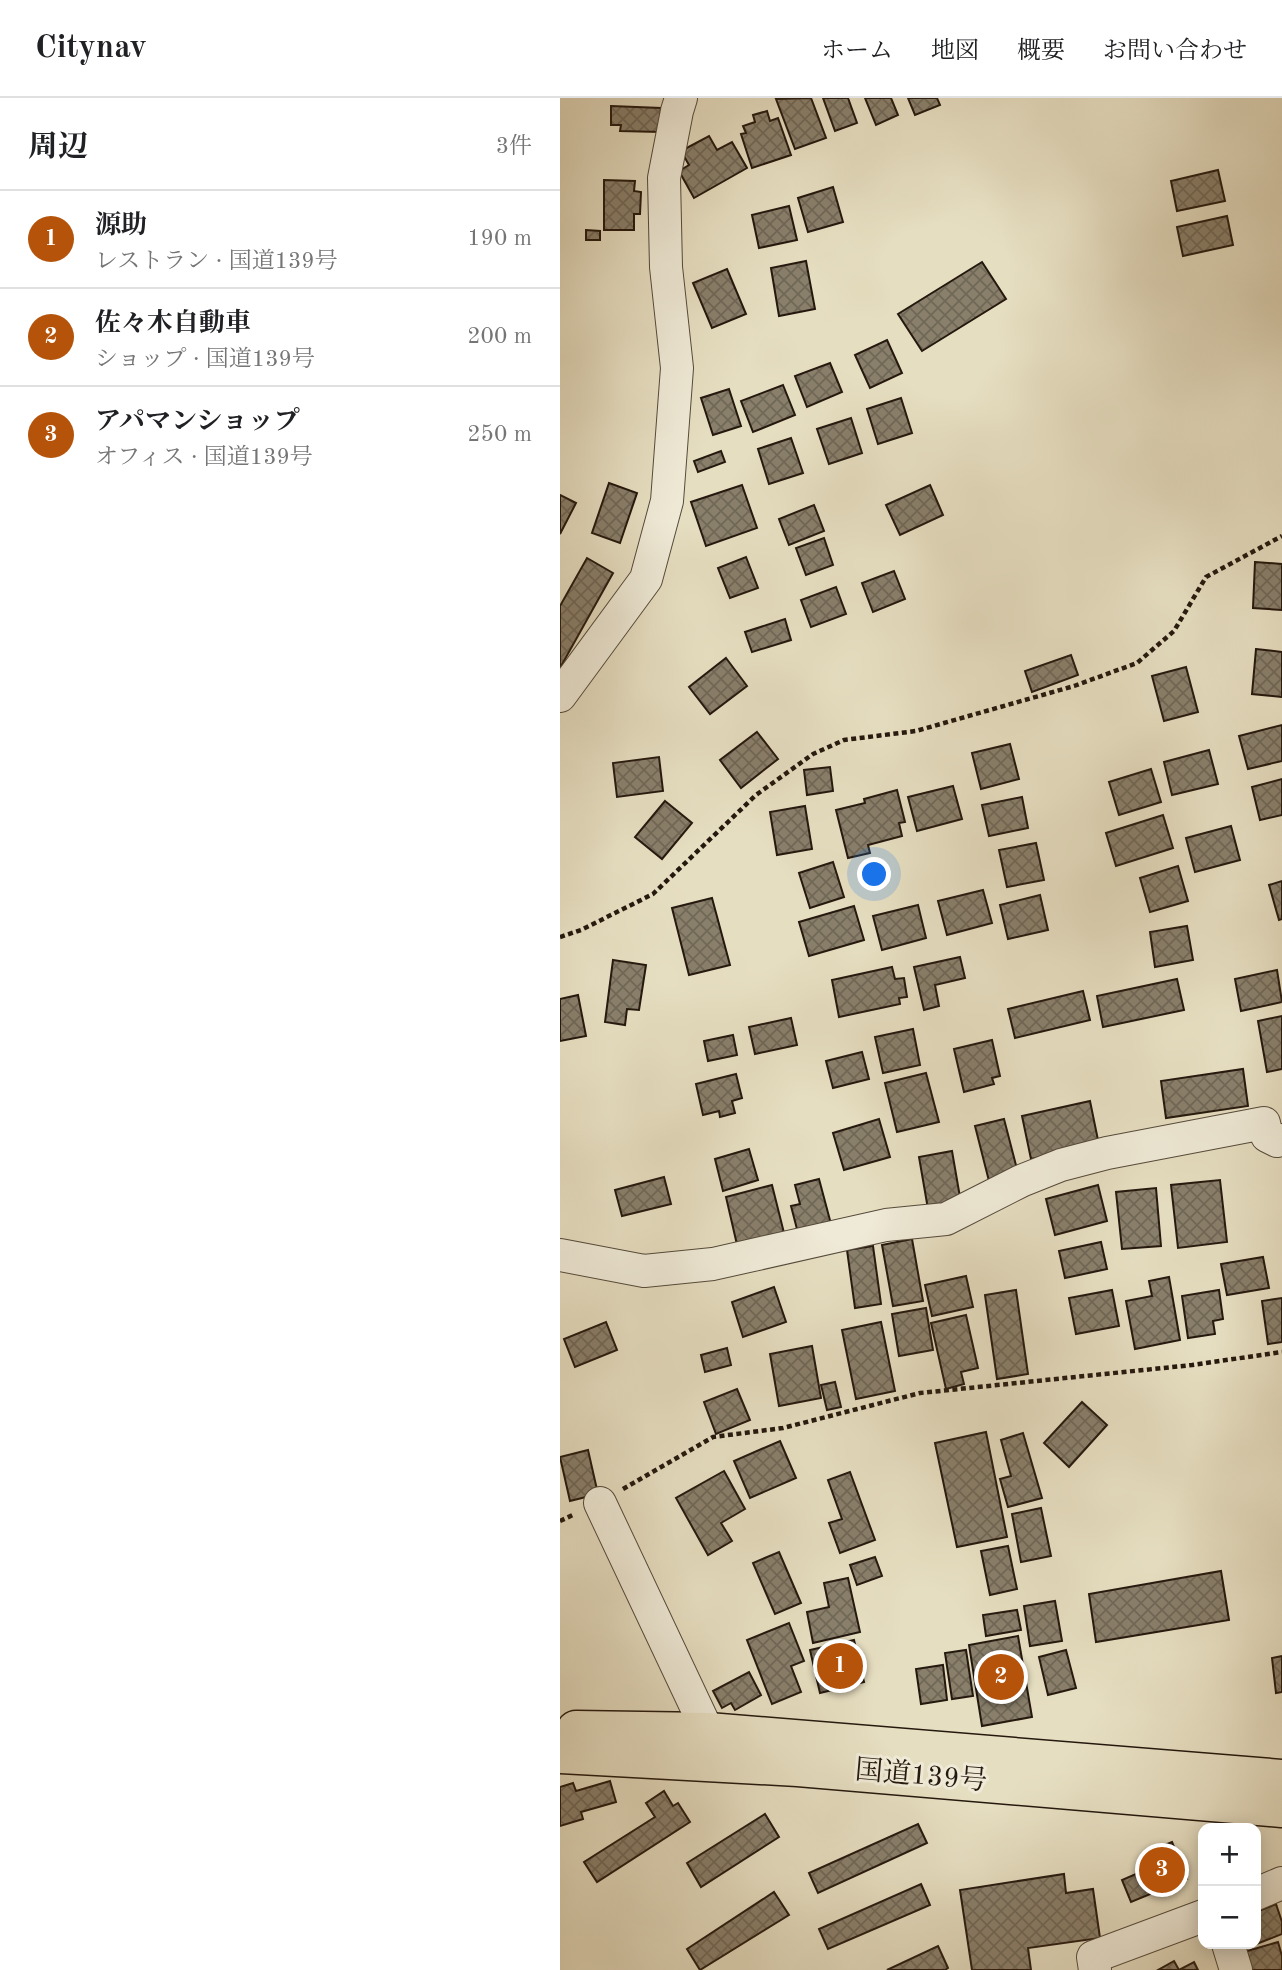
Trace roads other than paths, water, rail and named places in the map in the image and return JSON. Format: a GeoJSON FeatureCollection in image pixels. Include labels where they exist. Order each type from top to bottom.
{"type":"FeatureCollection","features":[{"type":"Feature","properties":{"kind":"highway","name":"国道139号"},"geometry":{"type":"LineString","coordinates":[[560,1730],[708,1732],[1282,1779]]}},
{"type":"Feature","properties":{"kind":"highway","name":"国道139号"},"geometry":{"type":"LineString","coordinates":[[560,1754],[798,1767],[1282,1808]]}},
{"type":"Feature","properties":{"kind":"street"},"geometry":{"type":"LineString","coordinates":[[560,696],[646,579],[667,500],[677,368],[666,267],[664,178],[686,100]]}},
{"type":"Feature","properties":{"kind":"street"},"geometry":{"type":"LineString","coordinates":[[560,1255],[645,1271],[712,1264],[886,1225],[946,1219],[1021,1181],[1061,1165],[1107,1153],[1264,1123],[1267,1136],[1277,1141],[1282,1140]]}},
{"type":"Feature","properties":{"kind":"street"},"geometry":{"type":"LineString","coordinates":[[600,1503],[708,1732]]}},
{"type":"Feature","properties":{"kind":"street"},"geometry":{"type":"LineString","coordinates":[[1261,1892],[1282,1883]]}},
{"type":"Feature","properties":{"kind":"street"},"geometry":{"type":"LineString","coordinates":[[1095,1970],[1093,1957],[1198,1918]]}},
{"type":"Feature","properties":{"kind":"street"},"geometry":{"type":"LineString","coordinates":[[1230,1949],[1236,1970]]}},
{"type":"Feature","properties":{"kind":"place","name":"源助"},"geometry":{"type":"Point","coordinates":[840,1666]}},
{"type":"Feature","properties":{"kind":"place","name":"佐々木自動車"},"geometry":{"type":"Point","coordinates":[1001,1677]}},
{"type":"Feature","properties":{"kind":"place","name":"アパマンショップ"},"geometry":{"type":"Point","coordinates":[1162,1870]}}]}
